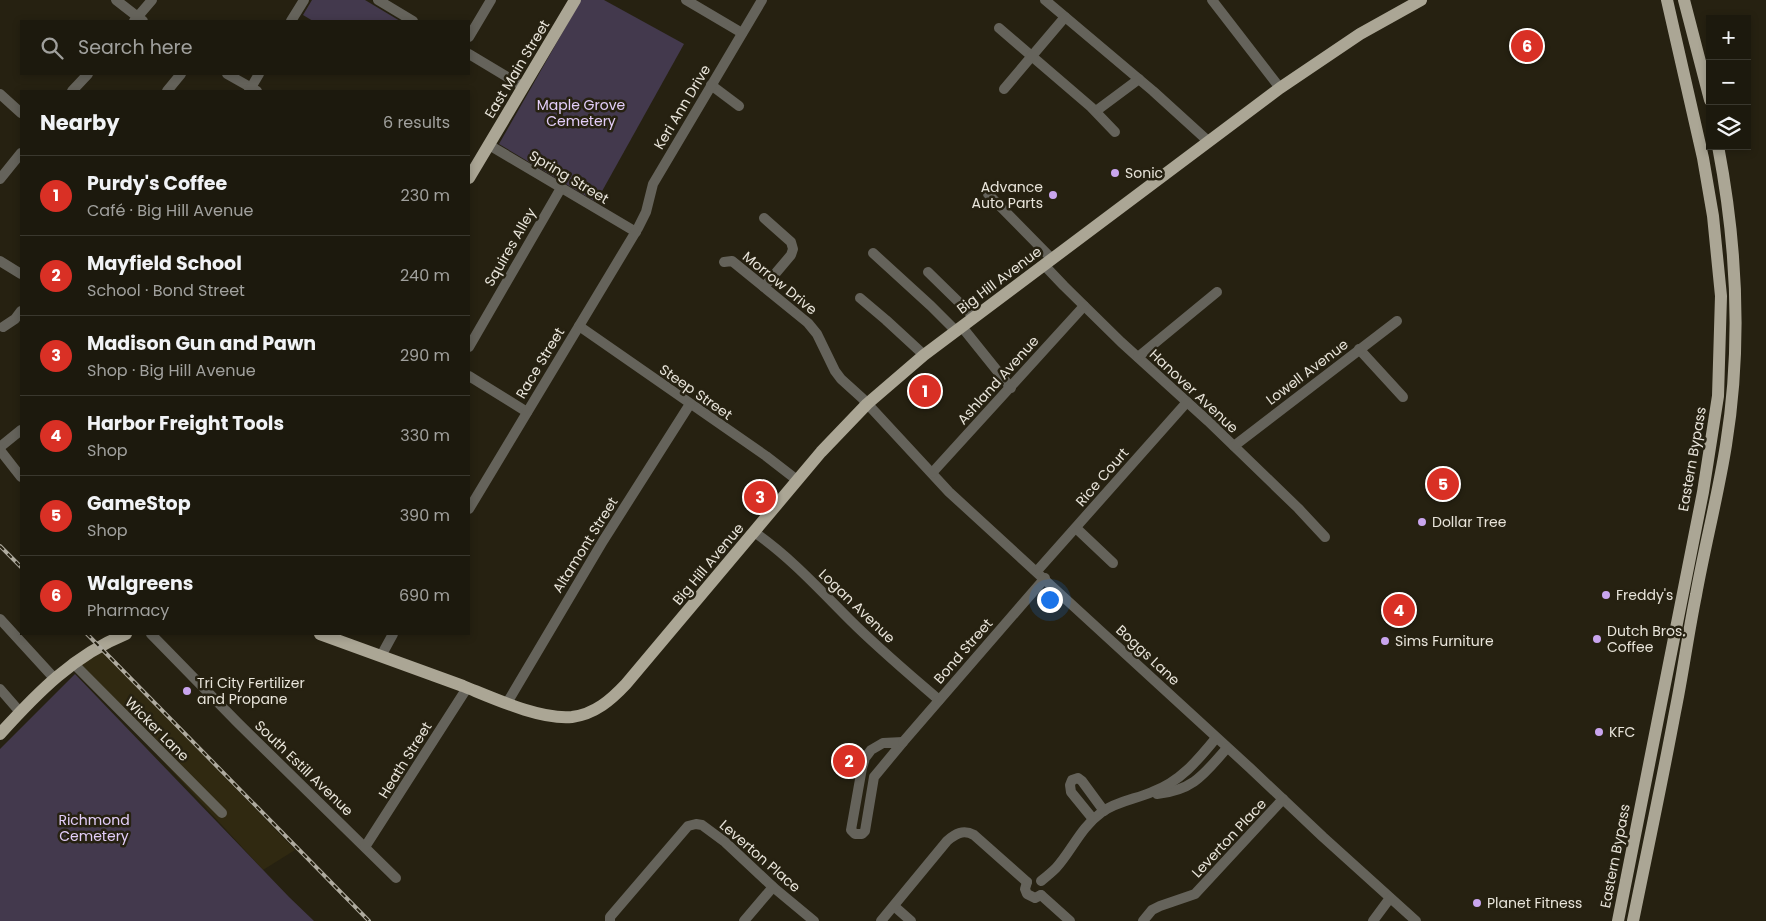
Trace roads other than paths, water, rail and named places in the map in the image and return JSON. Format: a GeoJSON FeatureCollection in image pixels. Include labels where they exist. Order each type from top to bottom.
{"type":"FeatureCollection","features":[{"type":"Feature","properties":{"kind":"main road","name":"East Main Street"},"geometry":{"type":"LineString","coordinates":[[470,176],[575,0]]}},
{"type":"Feature","properties":{"kind":"main road","name":"Big Hill Avenue"},"geometry":{"type":"LineString","coordinates":[[323,635],[507,703],[548,716],[571,717],[582,715],[606,704],[626,684],[827,446],[867,404],[924,355],[1280,88],[1356,36],[1421,0]]}},
{"type":"Feature","properties":{"kind":"main road","name":"Eastern Bypass"},"geometry":{"type":"LineString","coordinates":[[1618,921],[1709,454],[1718,396],[1721,296],[1713,216],[1703,158],[1666,0]]}},
{"type":"Feature","properties":{"kind":"main road"},"geometry":{"type":"LineString","coordinates":[[1684,0],[1706,84]]}},
{"type":"Feature","properties":{"kind":"main road"},"geometry":{"type":"LineString","coordinates":[[1689,0],[1689,18]]}},
{"type":"Feature","properties":{"kind":"main road"},"geometry":{"type":"LineString","coordinates":[[1675,38],[1690,80],[1698,92],[1706,97]]}},
{"type":"Feature","properties":{"kind":"main road"},"geometry":{"type":"LineString","coordinates":[[1633,921],[1720,480],[1734,380],[1736,295],[1725,182],[1719,150]]}},
{"type":"Feature","properties":{"kind":"main road"},"geometry":{"type":"LineString","coordinates":[[1696,520],[1701,524],[1703,532],[1694,567],[1696,594]]}},
{"type":"Feature","properties":{"kind":"main road"},"geometry":{"type":"LineString","coordinates":[[0,734],[54,678],[98,646],[124,635]]}},
{"type":"Feature","properties":{"kind":"street"},"geometry":{"type":"LineString","coordinates":[[116,0],[138,20],[152,0]]}},
{"type":"Feature","properties":{"kind":"street"},"geometry":{"type":"LineString","coordinates":[[292,20],[304,0]]}},
{"type":"Feature","properties":{"kind":"street"},"geometry":{"type":"LineString","coordinates":[[470,35],[491,0]]}},
{"type":"Feature","properties":{"kind":"street"},"geometry":{"type":"LineString","coordinates":[[686,0],[742,33]]}},
{"type":"Feature","properties":{"kind":"street","name":"Keri Ann Drive"},"geometry":{"type":"LineString","coordinates":[[636,232],[646,212],[652,184],[762,0]]}},
{"type":"Feature","properties":{"kind":"street"},"geometry":{"type":"LineString","coordinates":[[1045,0],[1139,79],[1208,141]]}},
{"type":"Feature","properties":{"kind":"street"},"geometry":{"type":"LineString","coordinates":[[1212,0],[1280,88]]}},
{"type":"Feature","properties":{"kind":"street"},"geometry":{"type":"LineString","coordinates":[[382,1],[410,20]]}},
{"type":"Feature","properties":{"kind":"street"},"geometry":{"type":"LineString","coordinates":[[1004,89],[1065,17]]}},
{"type":"Feature","properties":{"kind":"street"},"geometry":{"type":"LineString","coordinates":[[1000,28],[1096,111],[1115,132]]}},
{"type":"Feature","properties":{"kind":"street"},"geometry":{"type":"LineString","coordinates":[[470,55],[524,87]]}},
{"type":"Feature","properties":{"kind":"street"},"geometry":{"type":"LineString","coordinates":[[73,90],[87,75]]}},
{"type":"Feature","properties":{"kind":"street"},"geometry":{"type":"LineString","coordinates":[[168,90],[180,75]]}},
{"type":"Feature","properties":{"kind":"street"},"geometry":{"type":"LineString","coordinates":[[229,75],[252,90],[259,75]]}},
{"type":"Feature","properties":{"kind":"street"},"geometry":{"type":"LineString","coordinates":[[1096,111],[1139,79]]}},
{"type":"Feature","properties":{"kind":"street"},"geometry":{"type":"LineString","coordinates":[[711,85],[739,106]]}},
{"type":"Feature","properties":{"kind":"street"},"geometry":{"type":"LineString","coordinates":[[0,94],[20,112]]}},
{"type":"Feature","properties":{"kind":"street","name":"Spring Street"},"geometry":{"type":"LineString","coordinates":[[489,145],[636,232]]}},
{"type":"Feature","properties":{"kind":"street"},"geometry":{"type":"LineString","coordinates":[[0,180],[20,154]]}},
{"type":"Feature","properties":{"kind":"street","name":"Squires Alley"},"geometry":{"type":"LineString","coordinates":[[470,345],[561,188]]}},
{"type":"Feature","properties":{"kind":"street","name":"Hanover Avenue"},"geometry":{"type":"LineString","coordinates":[[988,194],[1084,306],[1234,446],[1325,537]]}},
{"type":"Feature","properties":{"kind":"street"},"geometry":{"type":"LineString","coordinates":[[764,218],[790,242],[793,249],[764,286]]}},
{"type":"Feature","properties":{"kind":"street","name":"Race Street"},"geometry":{"type":"LineString","coordinates":[[470,507],[636,232]]}},
{"type":"Feature","properties":{"kind":"street"},"geometry":{"type":"LineString","coordinates":[[872,254],[959,329],[1011,388]]}},
{"type":"Feature","properties":{"kind":"street"},"geometry":{"type":"LineString","coordinates":[[0,261],[20,273]]}},
{"type":"Feature","properties":{"kind":"street","name":"Morrow Drive"},"geometry":{"type":"LineString","coordinates":[[724,262],[734,263],[764,286],[814,330],[838,375],[867,404]]}},
{"type":"Feature","properties":{"kind":"street"},"geometry":{"type":"LineString","coordinates":[[928,272],[974,317]]}},
{"type":"Feature","properties":{"kind":"street"},"geometry":{"type":"LineString","coordinates":[[1138,357],[1217,292]]}},
{"type":"Feature","properties":{"kind":"street"},"geometry":{"type":"LineString","coordinates":[[860,298],[924,355]]}},
{"type":"Feature","properties":{"kind":"street","name":"Ashland Avenue"},"geometry":{"type":"LineString","coordinates":[[932,473],[1084,306]]}},
{"type":"Feature","properties":{"kind":"street"},"geometry":{"type":"LineString","coordinates":[[3,327],[20,313]]}},
{"type":"Feature","properties":{"kind":"street","name":"Lowell Avenue"},"geometry":{"type":"LineString","coordinates":[[1234,446],[1397,321]]}},
{"type":"Feature","properties":{"kind":"street","name":"Steep Street"},"geometry":{"type":"LineString","coordinates":[[579,326],[798,480]]}},
{"type":"Feature","properties":{"kind":"street"},"geometry":{"type":"LineString","coordinates":[[1359,350],[1403,397]]}},
{"type":"Feature","properties":{"kind":"street"},"geometry":{"type":"LineString","coordinates":[[470,377],[527,412]]}},
{"type":"Feature","properties":{"kind":"street","name":"Rice Court"},"geometry":{"type":"LineString","coordinates":[[1041,575],[1076,528],[1187,402]]}},
{"type":"Feature","properties":{"kind":"street","name":"Altamont Street"},"geometry":{"type":"LineString","coordinates":[[507,703],[603,541],[690,404]]}},
{"type":"Feature","properties":{"kind":"street","name":"Boggs Lane"},"geometry":{"type":"LineString","coordinates":[[867,404],[955,497],[1416,921]]}},
{"type":"Feature","properties":{"kind":"street"},"geometry":{"type":"LineString","coordinates":[[20,431],[0,448],[20,476]]}},
{"type":"Feature","properties":{"kind":"street"},"geometry":{"type":"LineString","coordinates":[[1076,528],[1113,563]]}},
{"type":"Feature","properties":{"kind":"street","name":"Logan Avenue"},"geometry":{"type":"LineString","coordinates":[[754,532],[785,556],[827,595],[855,625],[938,700]]}},
{"type":"Feature","properties":{"kind":"street","name":"Bond Street"},"geometry":{"type":"LineString","coordinates":[[903,742],[883,743],[872,750],[865,758],[851,830],[856,834],[862,834],[865,831],[874,777],[938,700],[1041,575]]}},
{"type":"Feature","properties":{"kind":"street"},"geometry":{"type":"LineString","coordinates":[[0,620],[54,678]]}},
{"type":"Feature","properties":{"kind":"street","name":"South Estill Avenue"},"geometry":{"type":"LineString","coordinates":[[152,635],[237,722],[396,878]]}},
{"type":"Feature","properties":{"kind":"street"},"geometry":{"type":"LineString","coordinates":[[381,656],[392,635]]}},
{"type":"Feature","properties":{"kind":"street","name":"Wicker Lane"},"geometry":{"type":"LineString","coordinates":[[73,663],[222,814]]}},
{"type":"Feature","properties":{"kind":"street","name":"Heath Street"},"geometry":{"type":"LineString","coordinates":[[366,847],[467,688]]}},
{"type":"Feature","properties":{"kind":"street"},"geometry":{"type":"LineString","coordinates":[[0,689],[20,712]]}},
{"type":"Feature","properties":{"kind":"street"},"geometry":{"type":"LineString","coordinates":[[1041,881],[1056,868],[1082,830],[1104,810],[1163,788],[1178,779],[1195,763],[1216,738]]}},
{"type":"Feature","properties":{"kind":"street"},"geometry":{"type":"LineString","coordinates":[[1146,794],[1176,791],[1190,786],[1206,772],[1227,748]]}},
{"type":"Feature","properties":{"kind":"street"},"geometry":{"type":"LineString","coordinates":[[1093,819],[1072,792],[1070,785],[1072,780],[1078,778],[1082,781],[1104,810]]}},
{"type":"Feature","properties":{"kind":"street","name":"Leverton Place"},"geometry":{"type":"LineString","coordinates":[[1143,921],[1152,910],[1195,894],[1283,799]]}},
{"type":"Feature","properties":{"kind":"street","name":"Leverton Place"},"geometry":{"type":"LineString","coordinates":[[610,921],[610,917],[688,826],[696,824],[702,825],[725,842],[773,887],[814,921]]}},
{"type":"Feature","properties":{"kind":"street"},"geometry":{"type":"LineString","coordinates":[[881,921],[947,841],[955,834],[962,832],[974,835],[1027,882]]}},
{"type":"Feature","properties":{"kind":"street"},"geometry":{"type":"LineString","coordinates":[[1033,879],[1041,881],[1044,888],[1041,894],[1035,898],[1027,894],[1025,889],[1027,882],[1033,879]]}},
{"type":"Feature","properties":{"kind":"street"},"geometry":{"type":"LineString","coordinates":[[744,921],[773,887]]}},
{"type":"Feature","properties":{"kind":"street"},"geometry":{"type":"LineString","coordinates":[[1041,894],[1070,921]]}},
{"type":"Feature","properties":{"kind":"street"},"geometry":{"type":"LineString","coordinates":[[1373,921],[1390,898]]}},
{"type":"Feature","properties":{"kind":"street"},"geometry":{"type":"LineString","coordinates":[[894,906],[911,921]]}},
{"type":"Feature","properties":{"kind":"railway"},"geometry":{"type":"LineString","coordinates":[[0,546],[20,566]]}},
{"type":"Feature","properties":{"kind":"railway"},"geometry":{"type":"LineString","coordinates":[[88,635],[369,921]]}},
{"type":"Feature","properties":{"kind":"place","name":"Walgreens"},"geometry":{"type":"Point","coordinates":[1527,46]}},
{"type":"Feature","properties":{"kind":"place","name":"Sonic"},"geometry":{"type":"Point","coordinates":[1115,173]}},
{"type":"Feature","properties":{"kind":"place","name":"Advance Auto Parts"},"geometry":{"type":"Point","coordinates":[1053,195]}},
{"type":"Feature","properties":{"kind":"place","name":"Purdy's Coffee"},"geometry":{"type":"Point","coordinates":[925,391]}},
{"type":"Feature","properties":{"kind":"place","name":"GameStop"},"geometry":{"type":"Point","coordinates":[1443,484]}},
{"type":"Feature","properties":{"kind":"place","name":"Madison Gun and Pawn"},"geometry":{"type":"Point","coordinates":[760,497]}},
{"type":"Feature","properties":{"kind":"place","name":"Dollar Tree"},"geometry":{"type":"Point","coordinates":[1422,522]}},
{"type":"Feature","properties":{"kind":"place","name":"Freddy's"},"geometry":{"type":"Point","coordinates":[1606,595]}},
{"type":"Feature","properties":{"kind":"place","name":"Harbor Freight Tools"},"geometry":{"type":"Point","coordinates":[1399,610]}},
{"type":"Feature","properties":{"kind":"place","name":"Dutch Bros. Coffee"},"geometry":{"type":"Point","coordinates":[1597,639]}},
{"type":"Feature","properties":{"kind":"place","name":"Sims Furniture"},"geometry":{"type":"Point","coordinates":[1385,641]}},
{"type":"Feature","properties":{"kind":"place","name":"Tri City Fertilizer and Propane"},"geometry":{"type":"Point","coordinates":[187,691]}},
{"type":"Feature","properties":{"kind":"place","name":"KFC"},"geometry":{"type":"Point","coordinates":[1599,732]}},
{"type":"Feature","properties":{"kind":"place","name":"Mayfield School"},"geometry":{"type":"Point","coordinates":[849,761]}},
{"type":"Feature","properties":{"kind":"place","name":"Planet Fitness"},"geometry":{"type":"Point","coordinates":[1477,903]}},
{"type":"Feature","properties":{"kind":"park label","name":"Maple Grove Cemetery"},"geometry":{"type":"Point","coordinates":[581,114]}},
{"type":"Feature","properties":{"kind":"park label","name":"Richmond Cemetery"},"geometry":{"type":"Point","coordinates":[94,828]}}]}
